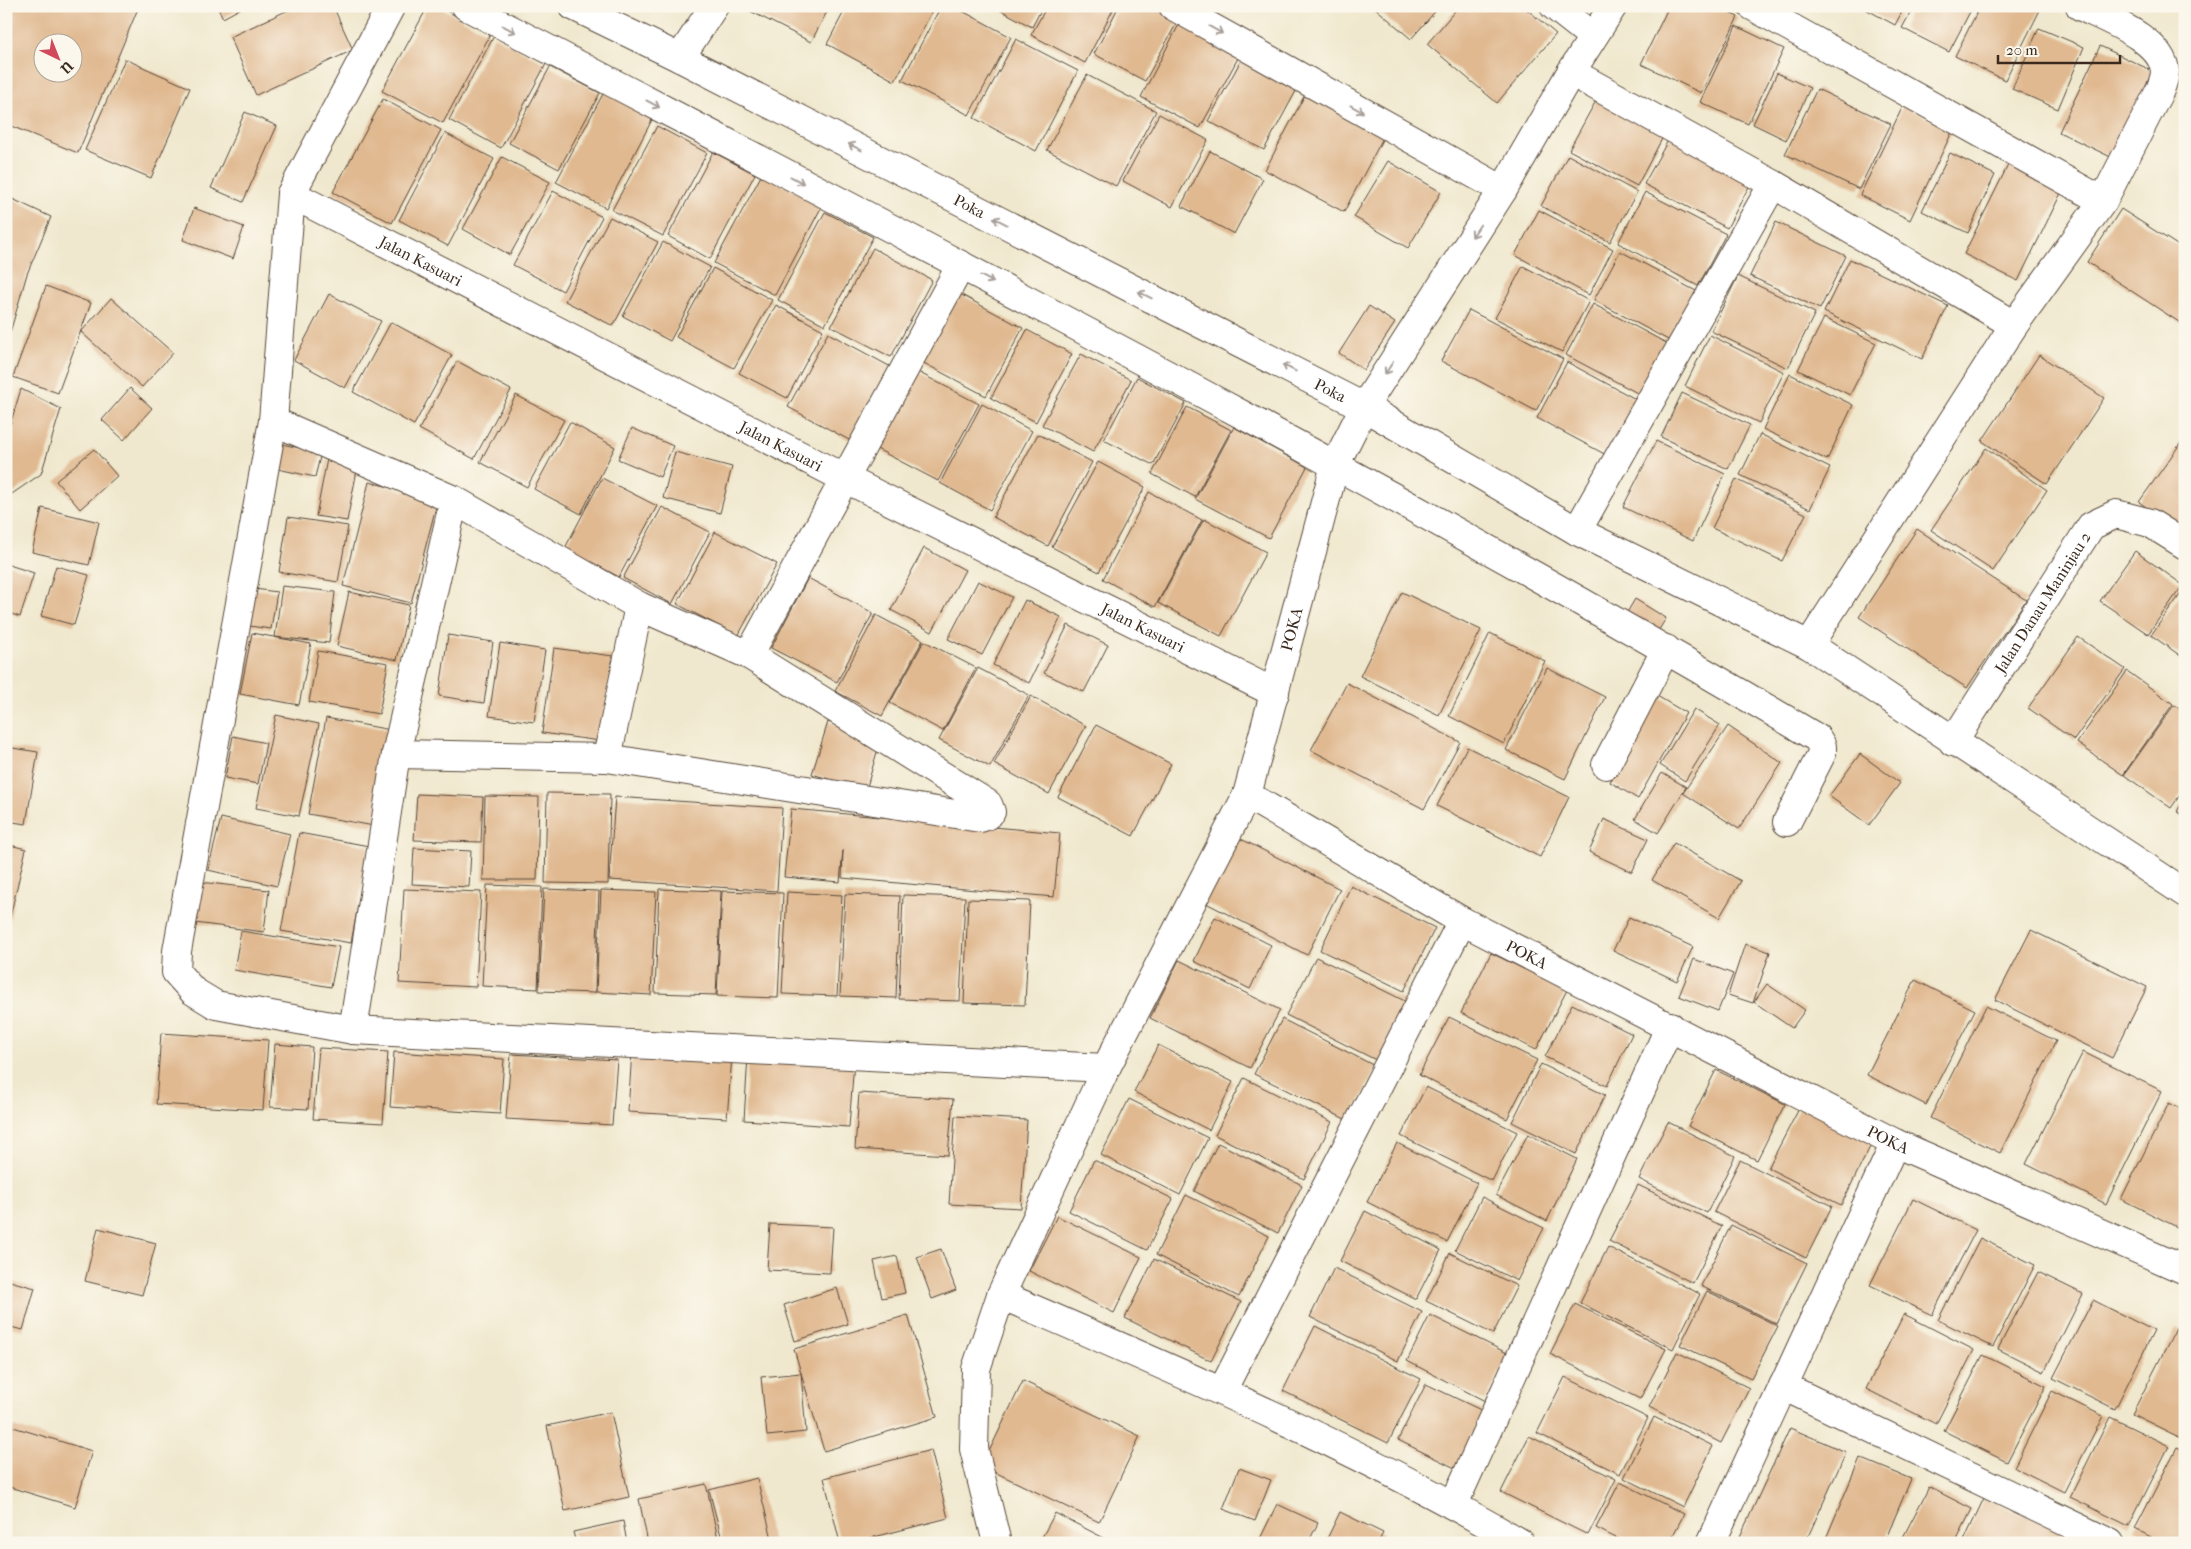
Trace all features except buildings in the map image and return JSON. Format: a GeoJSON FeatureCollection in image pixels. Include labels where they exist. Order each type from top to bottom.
{"type":"FeatureCollection","features":[{"type":"Feature","properties":{"kind":"street"},"geometry":{"type":"LineString","coordinates":[[391,6],[291,194],[274,421],[177,951],[176,972],[193,991],[216,1005],[353,1030],[1106,1068]]}},
{"type":"Feature","properties":{"kind":"street"},"geometry":{"type":"LineString","coordinates":[[466,6],[961,265],[1335,465],[1666,649],[1817,738],[1822,746],[1822,753],[1787,822]]}},
{"type":"Feature","properties":{"kind":"street","name":"Poka"},"geometry":{"type":"LineString","coordinates":[[573,6],[680,58],[1364,406],[1577,531],[1809,644],[1953,742],[2185,893]]}},
{"type":"Feature","properties":{"kind":"street"},"geometry":{"type":"LineString","coordinates":[[680,58],[714,6]]}},
{"type":"Feature","properties":{"kind":"street"},"geometry":{"type":"LineString","coordinates":[[1173,6],[1503,190]]}},
{"type":"Feature","properties":{"kind":"street"},"geometry":{"type":"LineString","coordinates":[[1554,6],[1592,36]]}},
{"type":"Feature","properties":{"kind":"street","name":"POKA"},"geometry":{"type":"LineString","coordinates":[[1613,6],[1592,36],[1503,190],[1364,406],[1335,465],[1246,795],[1462,921],[1896,1143],[2185,1270]]}},
{"type":"Feature","properties":{"kind":"street"},"geometry":{"type":"LineString","coordinates":[[1752,6],[2103,201]]}},
{"type":"Feature","properties":{"kind":"street"},"geometry":{"type":"LineString","coordinates":[[1809,644],[2014,325],[2103,201],[2160,90],[2165,72],[2161,57],[2142,38],[2080,6]]}},
{"type":"Feature","properties":{"kind":"street"},"geometry":{"type":"LineString","coordinates":[[1571,72],[1773,184],[2014,325]]}},
{"type":"Feature","properties":{"kind":"street"},"geometry":{"type":"LineString","coordinates":[[1577,531],[1773,184]]}},
{"type":"Feature","properties":{"kind":"street","name":"Jalan Kasuari"},"geometry":{"type":"LineString","coordinates":[[291,194],[844,478],[1275,693]]}},
{"type":"Feature","properties":{"kind":"street"},"geometry":{"type":"LineString","coordinates":[[749,654],[961,265]]}},
{"type":"Feature","properties":{"kind":"street"},"geometry":{"type":"LineString","coordinates":[[274,421],[454,500],[638,606],[749,654],[988,804],[991,812],[980,818],[607,758],[396,754]]}},
{"type":"Feature","properties":{"kind":"street"},"geometry":{"type":"LineString","coordinates":[[353,1030],[396,754],[454,500]]}},
{"type":"Feature","properties":{"kind":"street","name":"Jalan Danau Maninjau 2"},"geometry":{"type":"LineString","coordinates":[[1953,742],[2091,526],[2116,514],[2150,523],[2185,545]]}},
{"type":"Feature","properties":{"kind":"street"},"geometry":{"type":"LineString","coordinates":[[607,758],[638,606]]}},
{"type":"Feature","properties":{"kind":"street"},"geometry":{"type":"LineString","coordinates":[[1606,765],[1666,649]]}},
{"type":"Feature","properties":{"kind":"street"},"geometry":{"type":"LineString","coordinates":[[997,1543],[974,1449],[976,1369],[1001,1295],[1106,1068],[1246,795]]}},
{"type":"Feature","properties":{"kind":"street"},"geometry":{"type":"LineString","coordinates":[[1222,1391],[1462,921]]}},
{"type":"Feature","properties":{"kind":"street"},"geometry":{"type":"LineString","coordinates":[[1454,1504],[1670,1026]]}},
{"type":"Feature","properties":{"kind":"street"},"geometry":{"type":"LineString","coordinates":[[1711,1543],[1896,1143]]}},
{"type":"Feature","properties":{"kind":"street"},"geometry":{"type":"LineString","coordinates":[[1001,1295],[1222,1391],[1454,1504],[1520,1543]]}},
{"type":"Feature","properties":{"kind":"street"},"geometry":{"type":"LineString","coordinates":[[1783,1386],[2110,1543]]}}]}
